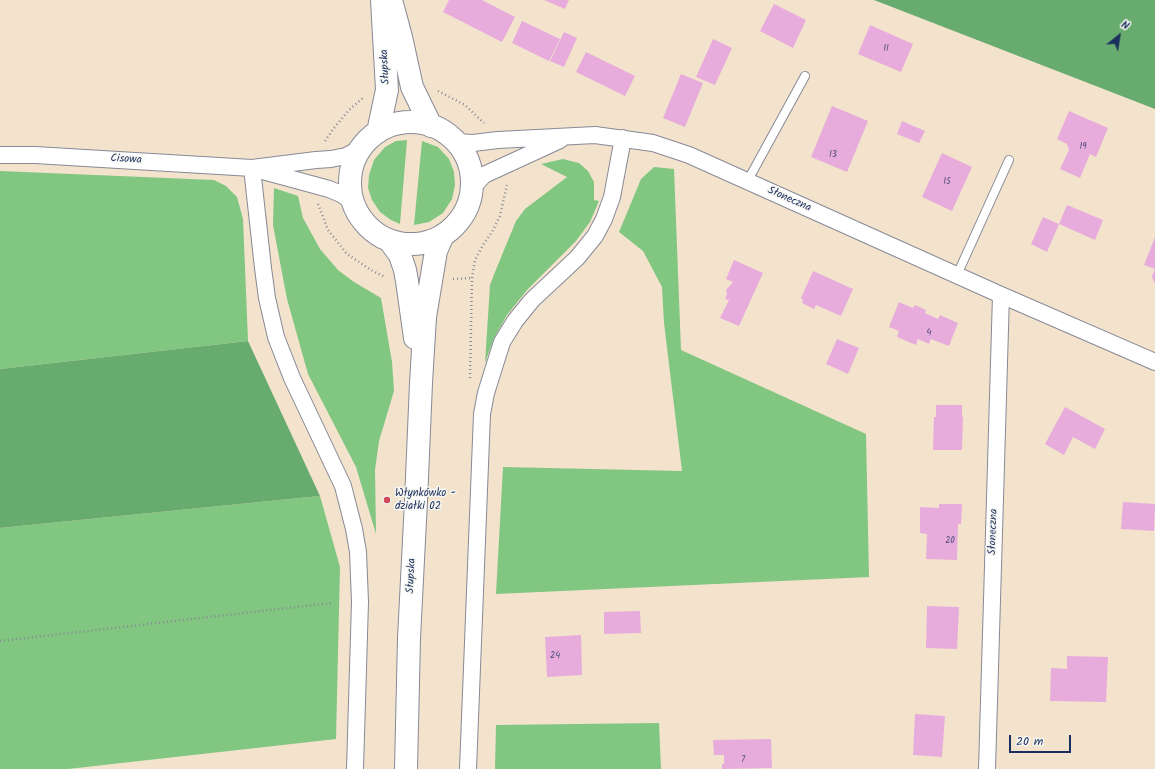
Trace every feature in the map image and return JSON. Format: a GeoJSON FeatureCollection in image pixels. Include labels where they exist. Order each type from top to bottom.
{"type":"FeatureCollection","features":[{"type":"Feature","properties":{"kind":"main road","name":"Słupska"},"geometry":{"type":"LineString","coordinates":[[378,132],[387,90],[382,0]]}},
{"type":"Feature","properties":{"kind":"main road","name":"Słupska"},"geometry":{"type":"LineString","coordinates":[[391,0],[402,37],[412,87],[431,126]]}},
{"type":"Feature","properties":{"kind":"main road"},"geometry":{"type":"LineString","coordinates":[[406,122],[431,126],[447,135],[464,151],[473,174],[473,187],[470,198],[461,217],[444,235],[426,244],[411,245],[390,240],[375,232],[359,216],[349,188],[350,176],[354,162],[361,148],[369,139],[378,132],[392,125],[406,122]]}},
{"type":"Feature","properties":{"kind":"main road","name":"Słupska"},"geometry":{"type":"LineString","coordinates":[[406,769],[409,638],[425,317],[436,251],[444,235]]}},
{"type":"Feature","properties":{"kind":"main road","name":"Słupska"},"geometry":{"type":"LineString","coordinates":[[390,240],[400,255],[407,281],[421,382]]}},
{"type":"Feature","properties":{"kind":"street","name":"Słoneczna"},"geometry":{"type":"LineString","coordinates":[[455,142],[473,143],[498,140],[595,135],[653,143],[689,155],[1001,295],[1155,362]]}},
{"type":"Feature","properties":{"kind":"street","name":"Słoneczna"},"geometry":{"type":"LineString","coordinates":[[473,187],[484,175],[569,136]]}},
{"type":"Feature","properties":{"kind":"street"},"geometry":{"type":"LineString","coordinates":[[468,769],[482,428],[486,392],[502,342],[515,321],[532,300],[577,258],[595,236],[604,219],[612,197],[623,138]]}},
{"type":"Feature","properties":{"kind":"street","name":"Cisowa"},"geometry":{"type":"LineString","coordinates":[[0,155],[35,155],[252,168],[331,159],[346,156],[361,148]]}},
{"type":"Feature","properties":{"kind":"street","name":"Cisowa"},"geometry":{"type":"LineString","coordinates":[[252,168],[329,189],[341,194],[353,202]]}},
{"type":"Feature","properties":{"kind":"street"},"geometry":{"type":"LineString","coordinates":[[252,168],[267,298],[276,337],[292,378],[343,486],[358,552],[360,602],[355,769]]}},
{"type":"Feature","properties":{"kind":"street","name":"Słoneczna"},"geometry":{"type":"LineString","coordinates":[[987,769],[1001,295]]}},
{"type":"Feature","properties":{"kind":"lane"},"geometry":{"type":"LineString","coordinates":[[747,182],[805,76]]}},
{"type":"Feature","properties":{"kind":"lane"},"geometry":{"type":"LineString","coordinates":[[957,275],[1009,160]]}},
{"type":"Feature","properties":{"kind":"path"},"geometry":{"type":"LineString","coordinates":[[0,641],[331,603]]}},
{"type":"Feature","properties":{"kind":"green space"},"geometry":{"type":"Polygon","coordinates":[[[874,0],[1155,0],[1155,109],[874,0]]]}},
{"type":"Feature","properties":{"kind":"green space"},"geometry":{"type":"Polygon","coordinates":[[[407,140],[400,224],[391,220],[380,212],[372,200],[368,188],[369,175],[374,160],[385,147],[396,141],[407,140]]]}},
{"type":"Feature","properties":{"kind":"green space"},"geometry":{"type":"Polygon","coordinates":[[[422,141],[438,147],[449,159],[454,172],[455,185],[452,199],[443,213],[429,222],[414,225],[422,141]]]}},
{"type":"Feature","properties":{"kind":"green space"},"geometry":{"type":"Polygon","coordinates":[[[563,159],[579,163],[588,171],[594,182],[594,200],[599,201],[590,222],[576,241],[527,290],[507,315],[494,338],[485,363],[490,285],[516,221],[525,209],[567,177],[541,164],[563,159]]]}},
{"type":"Feature","properties":{"kind":"green space"},"geometry":{"type":"Polygon","coordinates":[[[654,167],[674,169],[681,350],[866,434],[869,577],[496,594],[503,467],[682,471],[664,323],[662,287],[643,251],[619,232],[641,179],[654,167]]]}},
{"type":"Feature","properties":{"kind":"green space"},"geometry":{"type":"Polygon","coordinates":[[[0,171],[214,180],[226,186],[237,197],[243,219],[248,341],[0,369],[0,171]]]}},
{"type":"Feature","properties":{"kind":"green space"},"geometry":{"type":"Polygon","coordinates":[[[274,188],[298,196],[303,218],[320,249],[338,270],[354,282],[381,298],[392,362],[394,391],[379,441],[375,470],[376,534],[356,467],[308,374],[287,299],[273,225],[274,188]]]}},
{"type":"Feature","properties":{"kind":"green space"},"geometry":{"type":"Polygon","coordinates":[[[248,341],[320,496],[0,528],[0,369],[248,341]]]}},
{"type":"Feature","properties":{"kind":"green space"},"geometry":{"type":"Polygon","coordinates":[[[320,496],[340,567],[336,739],[68,769],[0,769],[0,528],[320,496]]]}},
{"type":"Feature","properties":{"kind":"green space"},"geometry":{"type":"Polygon","coordinates":[[[659,723],[661,769],[495,769],[496,725],[659,723]]]}},
{"type":"Feature","properties":{"kind":"building"},"geometry":{"type":"Polygon","coordinates":[[[449,0],[482,0],[515,17],[502,42],[443,12],[449,0]]]}},
{"type":"Feature","properties":{"kind":"building"},"geometry":{"type":"Polygon","coordinates":[[[544,0],[569,0],[565,9],[544,0]]]}},
{"type":"Feature","properties":{"kind":"building"},"geometry":{"type":"Polygon","coordinates":[[[774,4],[806,20],[793,48],[760,31],[774,4]]]}},
{"type":"Feature","properties":{"kind":"building"},"geometry":{"type":"Polygon","coordinates":[[[522,21],[560,39],[549,61],[512,43],[522,21]]]}},
{"type":"Feature","properties":{"kind":"building"},"geometry":{"type":"Polygon","coordinates":[[[870,25],[913,44],[901,72],[858,54],[870,25]]]}},
{"type":"Feature","properties":{"kind":"building"},"geometry":{"type":"Polygon","coordinates":[[[564,32],[577,38],[564,67],[550,61],[564,32]]]}},
{"type":"Feature","properties":{"kind":"building"},"geometry":{"type":"Polygon","coordinates":[[[713,39],[732,48],[715,85],[696,77],[713,39]]]}},
{"type":"Feature","properties":{"kind":"building"},"geometry":{"type":"Polygon","coordinates":[[[586,52],[635,76],[625,96],[576,72],[586,52]]]}},
{"type":"Feature","properties":{"kind":"building"},"geometry":{"type":"Polygon","coordinates":[[[681,74],[703,83],[685,127],[663,118],[681,74]]]}},
{"type":"Feature","properties":{"kind":"building"},"geometry":{"type":"Polygon","coordinates":[[[832,106],[868,121],[847,172],[811,157],[832,106]]]}},
{"type":"Feature","properties":{"kind":"building"},"geometry":{"type":"Polygon","coordinates":[[[1069,111],[1108,128],[1096,157],[1090,154],[1080,178],[1060,169],[1069,150],[1067,144],[1057,139],[1069,111]]]}},
{"type":"Feature","properties":{"kind":"building"},"geometry":{"type":"Polygon","coordinates":[[[902,121],[925,131],[919,143],[897,134],[902,121]]]}},
{"type":"Feature","properties":{"kind":"building"},"geometry":{"type":"Polygon","coordinates":[[[942,153],[972,167],[952,211],[922,197],[942,153]]]}},
{"type":"Feature","properties":{"kind":"building"},"geometry":{"type":"Polygon","coordinates":[[[1067,205],[1103,220],[1095,240],[1059,224],[1067,205]]]}},
{"type":"Feature","properties":{"kind":"building"},"geometry":{"type":"Polygon","coordinates":[[[1043,217],[1059,224],[1047,252],[1031,244],[1043,217]]]}},
{"type":"Feature","properties":{"kind":"building"},"geometry":{"type":"Polygon","coordinates":[[[1155,237],[1155,269],[1144,265],[1155,237]]]}},
{"type":"Feature","properties":{"kind":"building"},"geometry":{"type":"Polygon","coordinates":[[[734,260],[763,273],[739,326],[720,318],[729,300],[725,299],[727,294],[726,290],[733,282],[726,279],[734,260]]]}},
{"type":"Feature","properties":{"kind":"building"},"geometry":{"type":"Polygon","coordinates":[[[1155,269],[1155,283],[1152,276],[1155,269]]]}},
{"type":"Feature","properties":{"kind":"building"},"geometry":{"type":"Polygon","coordinates":[[[813,271],[853,289],[841,316],[816,305],[814,309],[802,303],[803,300],[801,298],[813,271]]]}},
{"type":"Feature","properties":{"kind":"building"},"geometry":{"type":"Polygon","coordinates":[[[899,302],[913,308],[915,305],[926,310],[925,313],[938,319],[940,315],[958,323],[949,346],[931,339],[929,344],[918,339],[916,345],[897,337],[899,331],[889,327],[899,302]]]}},
{"type":"Feature","properties":{"kind":"building"},"geometry":{"type":"Polygon","coordinates":[[[837,339],[859,348],[848,374],[826,364],[837,339]]]}},
{"type":"Feature","properties":{"kind":"building"},"geometry":{"type":"Polygon","coordinates":[[[936,405],[962,405],[962,450],[933,450],[936,405]]]}},
{"type":"Feature","properties":{"kind":"building"},"geometry":{"type":"Polygon","coordinates":[[[1065,407],[1105,429],[1095,449],[1073,437],[1064,455],[1045,444],[1065,407]]]}},
{"type":"Feature","properties":{"kind":"building"},"geometry":{"type":"Polygon","coordinates":[[[1123,502],[1155,504],[1154,531],[1121,529],[1123,502]]]}},
{"type":"Feature","properties":{"kind":"building"},"geometry":{"type":"Polygon","coordinates":[[[939,504],[962,504],[961,524],[958,524],[957,560],[926,559],[927,534],[920,533],[920,507],[939,508],[939,504]]]}},
{"type":"Feature","properties":{"kind":"building"},"geometry":{"type":"Polygon","coordinates":[[[927,606],[959,607],[957,649],[926,648],[927,606]]]}},
{"type":"Feature","properties":{"kind":"building"},"geometry":{"type":"Polygon","coordinates":[[[640,611],[641,633],[604,634],[604,612],[640,611]]]}},
{"type":"Feature","properties":{"kind":"building"},"geometry":{"type":"Polygon","coordinates":[[[581,635],[582,675],[547,677],[545,637],[581,635]]]}},
{"type":"Feature","properties":{"kind":"building"},"geometry":{"type":"Polygon","coordinates":[[[1067,656],[1108,657],[1106,702],[1050,701],[1051,668],[1067,669],[1067,656]]]}},
{"type":"Feature","properties":{"kind":"building"},"geometry":{"type":"Polygon","coordinates":[[[915,714],[945,716],[942,757],[913,755],[915,714]]]}},
{"type":"Feature","properties":{"kind":"building"},"geometry":{"type":"Polygon","coordinates":[[[771,739],[772,768],[722,769],[722,764],[724,764],[724,755],[714,755],[713,740],[771,739]]]}},
{"type":"Feature","properties":{"kind":"place","name":"Włynkówko - działki 02"},"geometry":{"type":"Point","coordinates":[387,500]}}]}
